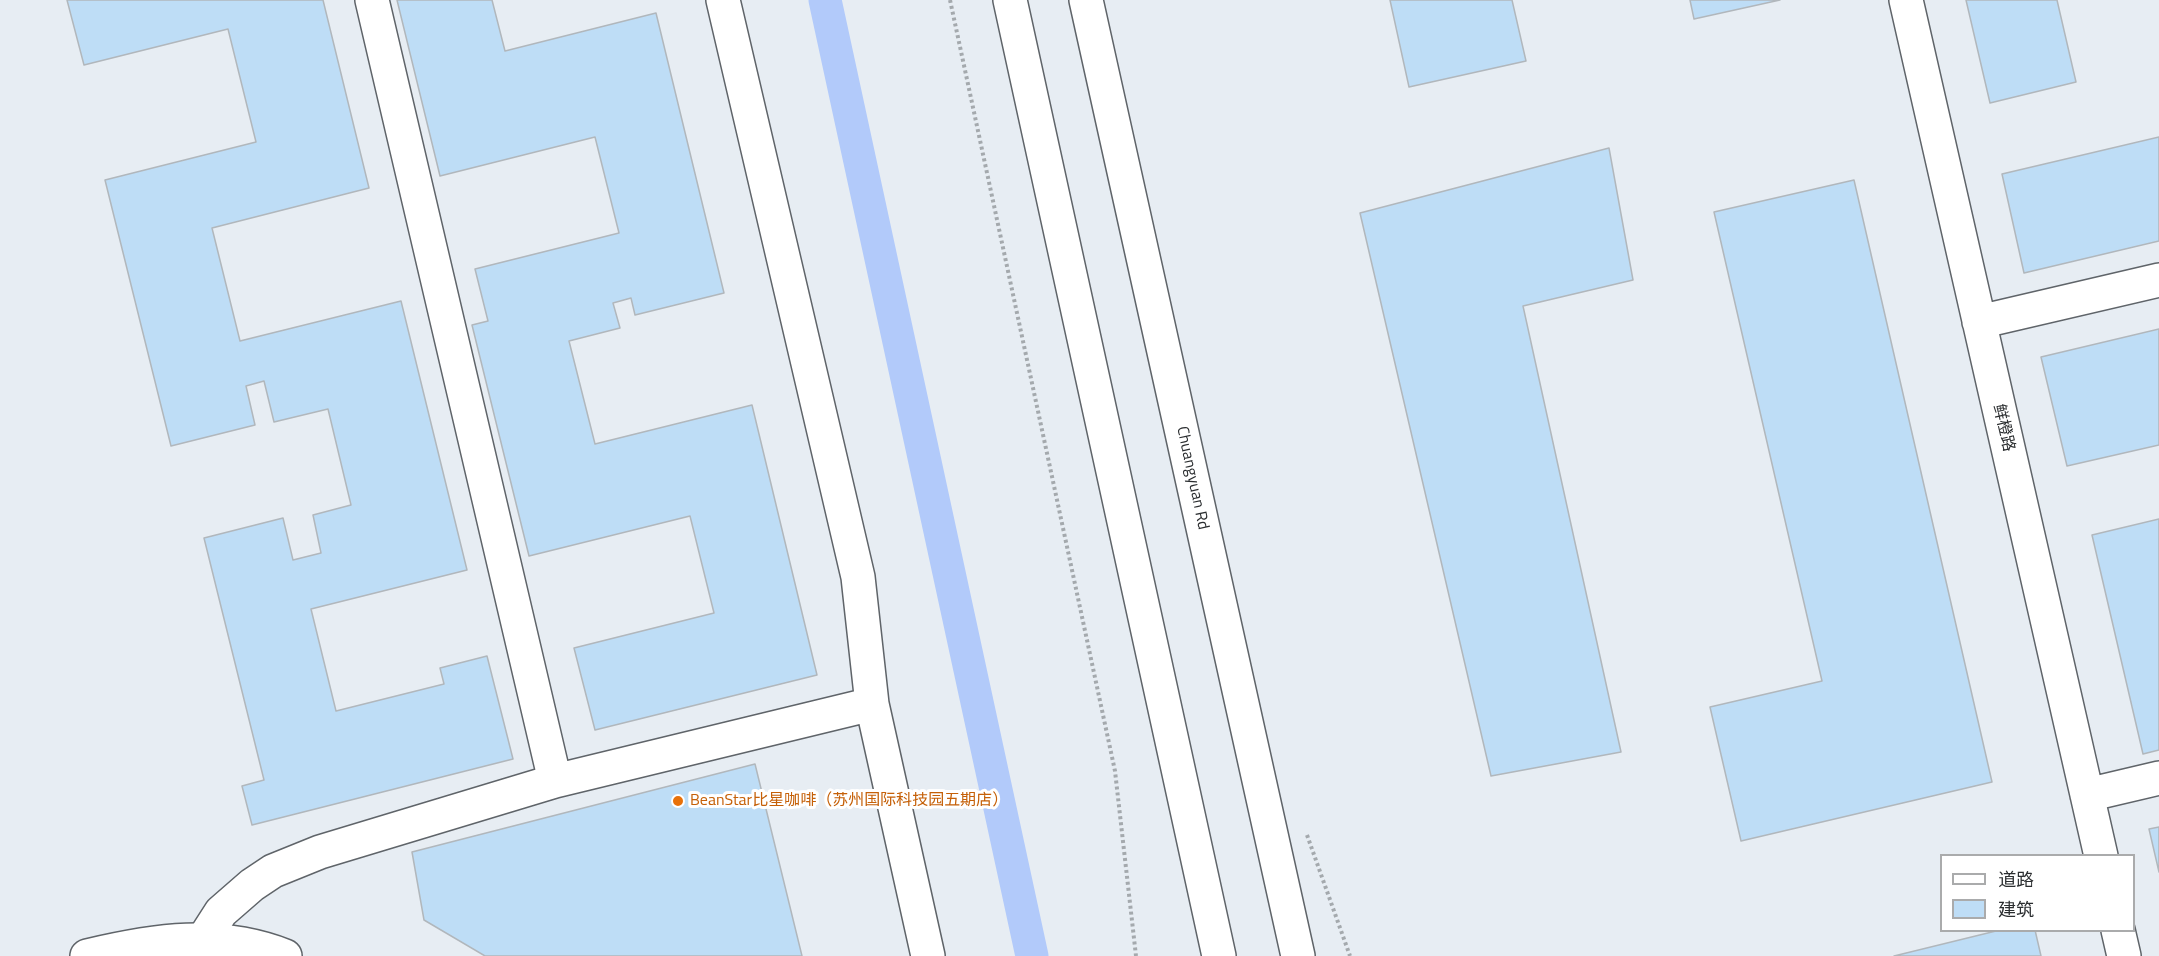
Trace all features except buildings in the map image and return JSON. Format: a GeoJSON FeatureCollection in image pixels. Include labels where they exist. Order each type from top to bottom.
{"type":"FeatureCollection","features":[{"type":"Feature","properties":{"kind":"main road"},"geometry":{"type":"LineString","coordinates":[[372,0],[555,781]]}},
{"type":"Feature","properties":{"kind":"main road"},"geometry":{"type":"LineString","coordinates":[[723,0],[858,577],[872,704],[928,956]]}},
{"type":"Feature","properties":{"kind":"main road"},"geometry":{"type":"LineString","coordinates":[[1010,0],[1219,956]]}},
{"type":"Feature","properties":{"kind":"main road","name":"Chuangyuan Rd"},"geometry":{"type":"LineString","coordinates":[[1086,0],[1298,956]]}},
{"type":"Feature","properties":{"kind":"main road","name":"鲜橙路"},"geometry":{"type":"LineString","coordinates":[[1906,0],[2101,854]]}},
{"type":"Feature","properties":{"kind":"main road"},"geometry":{"type":"LineString","coordinates":[[1979,322],[2159,280]]}},
{"type":"Feature","properties":{"kind":"main road"},"geometry":{"type":"LineString","coordinates":[[203,940],[221,912],[252,885],[273,871],[320,852],[555,781],[872,704]]}},
{"type":"Feature","properties":{"kind":"main road"},"geometry":{"type":"LineString","coordinates":[[2087,795],[2159,778]]}},
{"type":"Feature","properties":{"kind":"main road"},"geometry":{"type":"LineString","coordinates":[[2118,932],[2124,956]]}},
{"type":"Feature","properties":{"kind":"main road"},"geometry":{"type":"LineString","coordinates":[[87,956],[138,944],[203,940],[262,947],[285,956]]}},
{"type":"Feature","properties":{"kind":"path"},"geometry":{"type":"LineString","coordinates":[[950,0],[1115,771],[1136,956]]}},
{"type":"Feature","properties":{"kind":"waterway"},"geometry":{"type":"LineString","coordinates":[[825,0],[1032,956]]}},
{"type":"Feature","properties":{"kind":"place","name":"BeanStar比星咖啡（苏州国际科技园五期店）"},"geometry":{"type":"Point","coordinates":[678,801]}}]}
